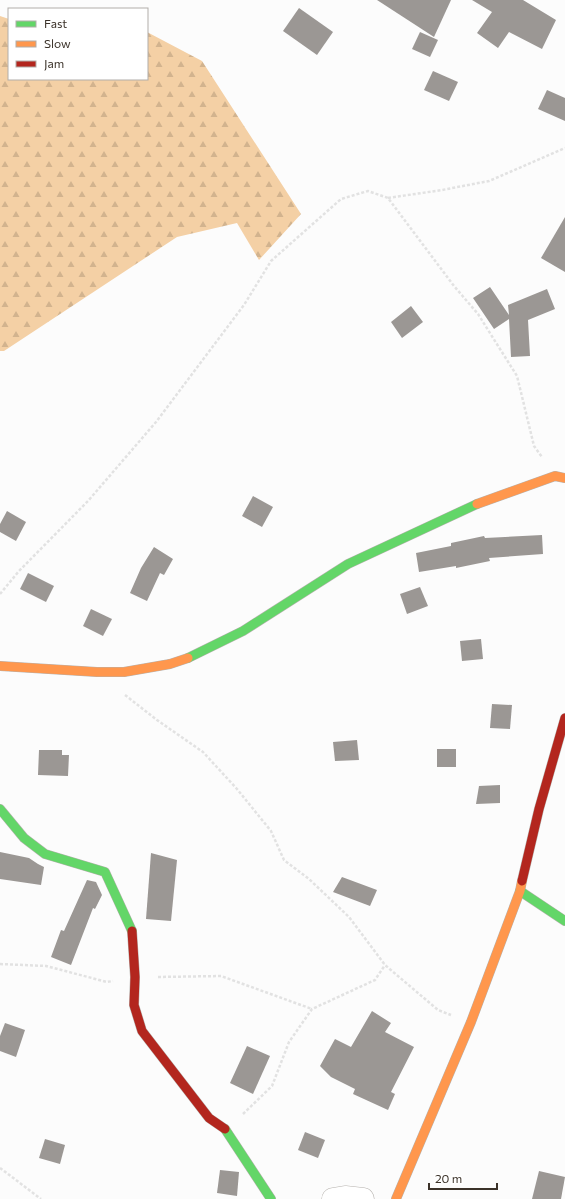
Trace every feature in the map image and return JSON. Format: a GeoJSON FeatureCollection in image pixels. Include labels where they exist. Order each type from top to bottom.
{"type":"FeatureCollection","features":[{"type":"Feature","properties":{"kind":"street"},"geometry":{"type":"LineString","coordinates":[[0,666],[97,672],[124,672],[170,664],[194,656],[244,631],[348,564],[485,500],[555,476],[565,478]]}},
{"type":"Feature","properties":{"kind":"street"},"geometry":{"type":"LineString","coordinates":[[396,1199],[471,1022],[520,891],[539,809],[565,718]]}},
{"type":"Feature","properties":{"kind":"street"},"geometry":{"type":"LineString","coordinates":[[0,809],[24,838],[45,854],[105,872],[133,933],[135,978],[134,1005],[142,1031],[209,1118],[227,1130],[271,1199]]}},
{"type":"Feature","properties":{"kind":"street"},"geometry":{"type":"LineString","coordinates":[[520,891],[565,921]]}},
{"type":"Feature","properties":{"kind":"street"},"geometry":{"type":"LineString","coordinates":[[333,1199],[345,1197],[363,1199]]}},
{"type":"Feature","properties":{"kind":"path"},"geometry":{"type":"LineString","coordinates":[[0,594],[19,571],[88,501],[156,422],[244,305],[272,261],[341,199],[368,192],[388,198],[489,181],[565,148]]}},
{"type":"Feature","properties":{"kind":"path"},"geometry":{"type":"LineString","coordinates":[[388,198],[454,286],[478,314],[517,376],[534,446],[555,476]]}},
{"type":"Feature","properties":{"kind":"path"},"geometry":{"type":"LineString","coordinates":[[97,672],[157,720],[203,752],[237,789],[271,830],[284,860],[309,879],[349,917],[385,964],[438,1010],[471,1022]]}},
{"type":"Feature","properties":{"kind":"path"},"geometry":{"type":"LineString","coordinates":[[0,964],[46,966],[107,982],[135,978],[221,976],[312,1009]]}},
{"type":"Feature","properties":{"kind":"path"},"geometry":{"type":"LineString","coordinates":[[227,1130],[272,1086],[289,1042],[312,1009],[375,980],[385,964]]}},
{"type":"Feature","properties":{"kind":"path"},"geometry":{"type":"LineString","coordinates":[[0,1168],[41,1199]]}},
{"type":"Feature","properties":{"kind":"green space"},"geometry":{"type":"Polygon","coordinates":[[[0,16],[8,19],[8,80],[148,80],[148,33],[202,61],[301,214],[259,260],[237,223],[177,237],[4,351],[0,351],[0,16]]]}},
{"type":"Feature","properties":{"kind":"building"},"geometry":{"type":"Polygon","coordinates":[[[377,0],[451,0],[434,37],[377,0]]]}},
{"type":"Feature","properties":{"kind":"building"},"geometry":{"type":"Polygon","coordinates":[[[472,0],[523,0],[556,20],[542,49],[509,32],[498,48],[477,33],[492,12],[472,0]]]}},
{"type":"Feature","properties":{"kind":"building"},"geometry":{"type":"Polygon","coordinates":[[[299,8],[333,32],[317,55],[283,31],[299,8]]]}},
{"type":"Feature","properties":{"kind":"building"},"geometry":{"type":"Polygon","coordinates":[[[420,32],[438,40],[430,57],[412,49],[420,32]]]}},
{"type":"Feature","properties":{"kind":"building"},"geometry":{"type":"Polygon","coordinates":[[[433,71],[458,82],[449,101],[424,90],[433,71]]]}},
{"type":"Feature","properties":{"kind":"building"},"geometry":{"type":"Polygon","coordinates":[[[547,90],[565,98],[565,121],[538,109],[547,90]]]}},
{"type":"Feature","properties":{"kind":"building"},"geometry":{"type":"Polygon","coordinates":[[[565,217],[565,272],[541,258],[565,217]]]}},
{"type":"Feature","properties":{"kind":"building"},"geometry":{"type":"Polygon","coordinates":[[[490,287],[509,315],[508,305],[547,289],[555,309],[528,320],[530,356],[511,357],[509,319],[494,329],[473,298],[490,287]]]}},
{"type":"Feature","properties":{"kind":"building"},"geometry":{"type":"Polygon","coordinates":[[[411,306],[423,322],[402,338],[391,322],[411,306]]]}},
{"type":"Feature","properties":{"kind":"building"},"geometry":{"type":"Polygon","coordinates":[[[253,496],[273,507],[262,527],[242,516],[253,496]]]}},
{"type":"Feature","properties":{"kind":"building"},"geometry":{"type":"Polygon","coordinates":[[[7,511],[26,522],[16,541],[0,532],[0,524],[7,511]]]}},
{"type":"Feature","properties":{"kind":"building"},"geometry":{"type":"Polygon","coordinates":[[[542,535],[543,554],[489,558],[490,561],[456,568],[456,566],[419,572],[416,553],[451,546],[451,543],[484,536],[485,538],[542,535]]]}},
{"type":"Feature","properties":{"kind":"building"},"geometry":{"type":"Polygon","coordinates":[[[154,547],[173,559],[164,575],[160,573],[147,601],[130,593],[141,568],[154,547]]]}},
{"type":"Feature","properties":{"kind":"building"},"geometry":{"type":"Polygon","coordinates":[[[28,573],[54,586],[46,602],[20,589],[28,573]]]}},
{"type":"Feature","properties":{"kind":"building"},"geometry":{"type":"Polygon","coordinates":[[[420,587],[428,606],[407,614],[400,594],[420,587]]]}},
{"type":"Feature","properties":{"kind":"building"},"geometry":{"type":"Polygon","coordinates":[[[91,609],[112,619],[103,636],[83,626],[91,609]]]}},
{"type":"Feature","properties":{"kind":"building"},"geometry":{"type":"Polygon","coordinates":[[[481,639],[483,659],[462,661],[460,641],[481,639]]]}},
{"type":"Feature","properties":{"kind":"building"},"geometry":{"type":"Polygon","coordinates":[[[492,704],[512,705],[510,729],[490,728],[492,704]]]}},
{"type":"Feature","properties":{"kind":"building"},"geometry":{"type":"Polygon","coordinates":[[[357,740],[359,760],[335,761],[333,742],[357,740]]]}},
{"type":"Feature","properties":{"kind":"building"},"geometry":{"type":"Polygon","coordinates":[[[437,749],[456,749],[456,767],[437,767],[437,749]]]}},
{"type":"Feature","properties":{"kind":"building"},"geometry":{"type":"Polygon","coordinates":[[[39,750],[62,750],[62,755],[69,755],[68,776],[38,775],[39,750]]]}},
{"type":"Feature","properties":{"kind":"building"},"geometry":{"type":"Polygon","coordinates":[[[500,785],[500,803],[476,804],[479,786],[500,785]]]}},
{"type":"Feature","properties":{"kind":"building"},"geometry":{"type":"Polygon","coordinates":[[[0,852],[29,858],[44,867],[41,885],[0,879],[0,852]]]}},
{"type":"Feature","properties":{"kind":"building"},"geometry":{"type":"Polygon","coordinates":[[[151,853],[177,860],[171,921],[146,919],[151,853]]]}},
{"type":"Feature","properties":{"kind":"building"},"geometry":{"type":"Polygon","coordinates":[[[342,877],[377,890],[370,906],[333,892],[342,877]]]}},
{"type":"Feature","properties":{"kind":"building"},"geometry":{"type":"Polygon","coordinates":[[[87,880],[96,882],[102,895],[95,909],[93,908],[71,965],[51,957],[61,930],[64,931],[87,880]]]}},
{"type":"Feature","properties":{"kind":"building"},"geometry":{"type":"Polygon","coordinates":[[[372,1011],[391,1023],[385,1032],[414,1047],[391,1092],[395,1094],[388,1110],[353,1094],[355,1089],[331,1077],[320,1066],[335,1039],[351,1047],[372,1011]]]}},
{"type":"Feature","properties":{"kind":"building"},"geometry":{"type":"Polygon","coordinates":[[[5,1023],[25,1030],[16,1057],[0,1051],[0,1036],[5,1023]]]}},
{"type":"Feature","properties":{"kind":"building"},"geometry":{"type":"Polygon","coordinates":[[[247,1046],[270,1056],[253,1094],[230,1083],[247,1046]]]}},
{"type":"Feature","properties":{"kind":"building"},"geometry":{"type":"Polygon","coordinates":[[[305,1132],[325,1140],[318,1158],[298,1150],[305,1132]]]}},
{"type":"Feature","properties":{"kind":"building"},"geometry":{"type":"Polygon","coordinates":[[[45,1139],[65,1145],[60,1164],[39,1158],[45,1139]]]}},
{"type":"Feature","properties":{"kind":"building"},"geometry":{"type":"Polygon","coordinates":[[[220,1170],[239,1172],[237,1196],[217,1193],[220,1170]]]}},
{"type":"Feature","properties":{"kind":"building"},"geometry":{"type":"Polygon","coordinates":[[[539,1171],[565,1177],[561,1199],[532,1199],[539,1171]]]}},
{"type":"Feature","properties":{"kind":"traffic: fast"},"geometry":{"type":"LineString","coordinates":[[188,658],[243,631],[348,564],[477,504]]}},
{"type":"Feature","properties":{"kind":"traffic: fast"},"geometry":{"type":"LineString","coordinates":[[0,809],[24,838],[45,854],[105,872],[132,931]]}},
{"type":"Feature","properties":{"kind":"traffic: fast"},"geometry":{"type":"LineString","coordinates":[[520,891],[565,921]]}},
{"type":"Feature","properties":{"kind":"traffic: fast"},"geometry":{"type":"LineString","coordinates":[[225,1129],[271,1199]]}},
{"type":"Feature","properties":{"kind":"traffic: slow"},"geometry":{"type":"LineString","coordinates":[[477,504],[555,476],[565,478]]}},
{"type":"Feature","properties":{"kind":"traffic: slow"},"geometry":{"type":"LineString","coordinates":[[0,666],[97,672],[124,672],[170,664],[188,658]]}},
{"type":"Feature","properties":{"kind":"traffic: slow"},"geometry":{"type":"LineString","coordinates":[[396,1199],[471,1022],[520,891],[522,881]]}},
{"type":"Feature","properties":{"kind":"traffic: jam"},"geometry":{"type":"LineString","coordinates":[[522,881],[539,809],[565,718]]}},
{"type":"Feature","properties":{"kind":"traffic: jam"},"geometry":{"type":"LineString","coordinates":[[132,931],[135,977],[134,1005],[142,1031],[209,1118],[225,1129]]}}]}
